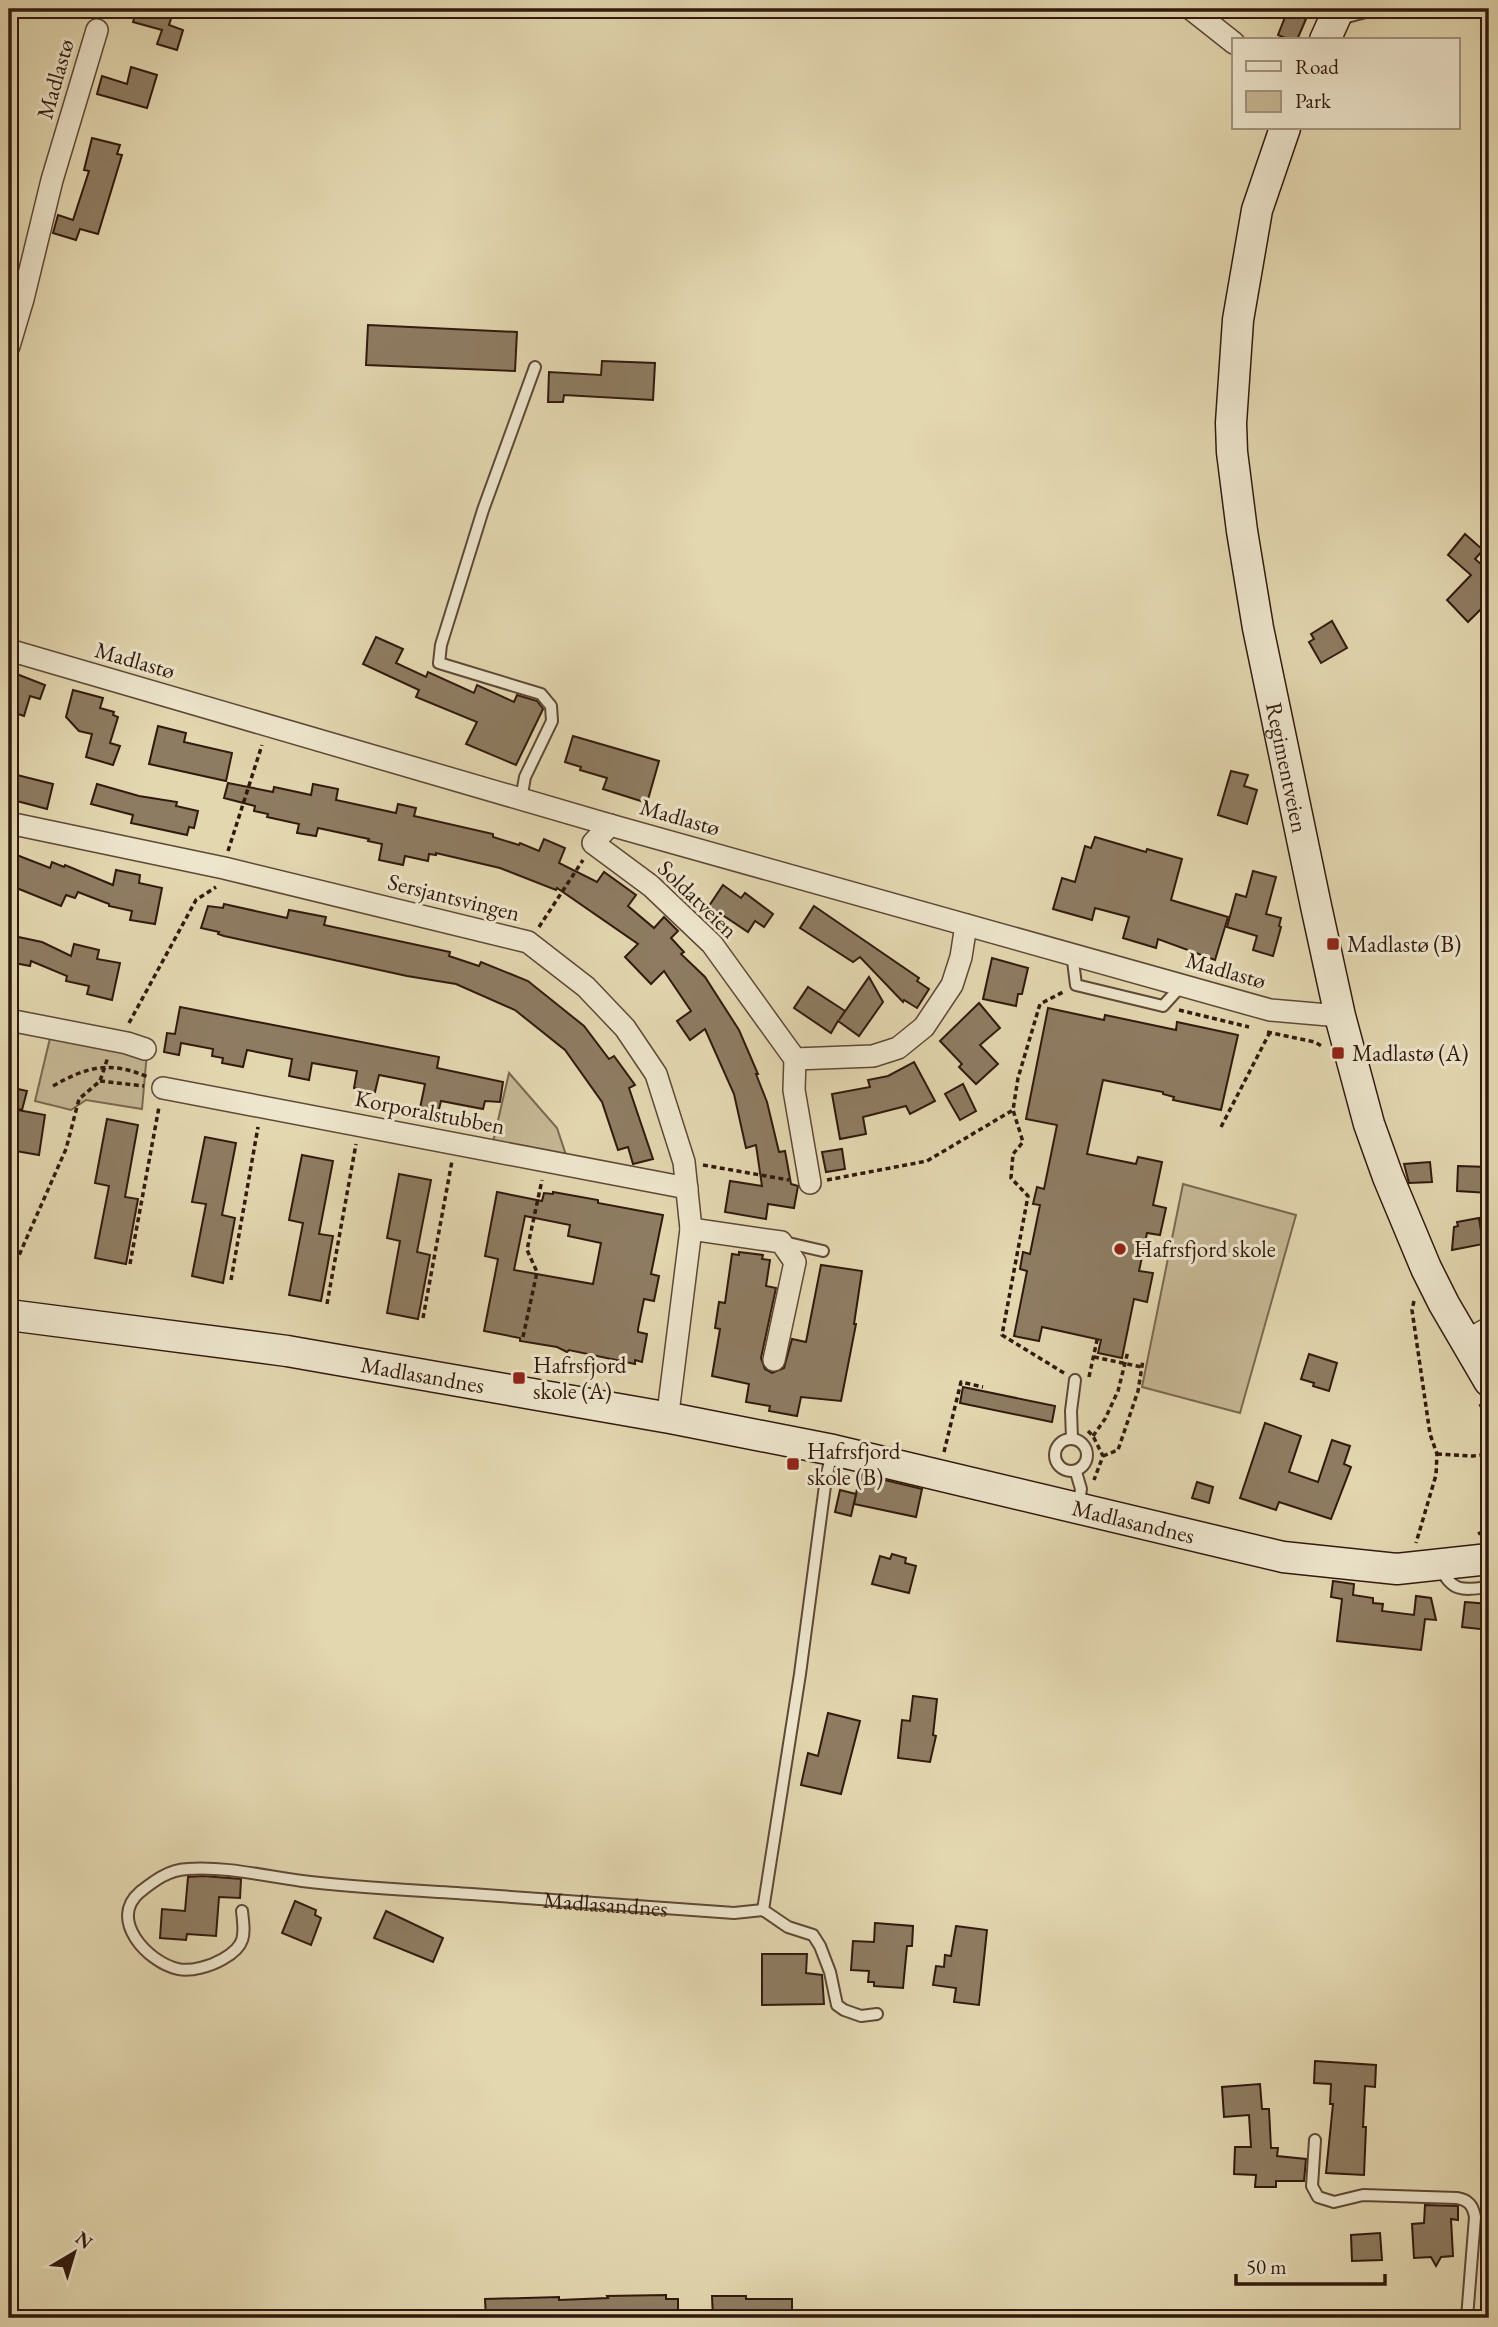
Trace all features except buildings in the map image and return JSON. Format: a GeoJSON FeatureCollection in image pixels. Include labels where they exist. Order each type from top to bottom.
{"type":"FeatureCollection","features":[{"type":"Feature","properties":{"kind":"street"},"geometry":{"type":"LineString","coordinates":[[1191,9],[1232,41]]}},
{"type":"Feature","properties":{"kind":"street"},"geometry":{"type":"LineString","coordinates":[[1326,38],[1338,10]]}},
{"type":"Feature","properties":{"kind":"street","name":"Madlastø"},"geometry":{"type":"LineString","coordinates":[[9,346],[52,180],[97,30]]}},
{"type":"Feature","properties":{"kind":"street","name":"Regimentveien"},"geometry":{"type":"LineString","coordinates":[[1284,130],[1257,210],[1238,320],[1233,383],[1232,452],[1241,531],[1258,628],[1340,1016],[1369,1124],[1426,1268],[1477,1335],[1489,1381]]}},
{"type":"Feature","properties":{"kind":"street","name":"Madlastø"},"geometry":{"type":"LineString","coordinates":[[9,650],[610,825],[1270,1010],[1340,1016]]}},
{"type":"Feature","properties":{"kind":"street","name":"Sersjantsvingen"},"geometry":{"type":"LineString","coordinates":[[9,823],[224,868],[528,942],[586,987],[625,1028],[656,1074],[684,1162],[691,1228],[669,1405],[670,1418]]}},
{"type":"Feature","properties":{"kind":"street"},"geometry":{"type":"LineString","coordinates":[[593,843],[610,825]]}},
{"type":"Feature","properties":{"kind":"street","name":"Soldatveien"},"geometry":{"type":"LineString","coordinates":[[593,843],[651,886],[712,944],[795,1059]]}},
{"type":"Feature","properties":{"kind":"street"},"geometry":{"type":"LineString","coordinates":[[810,1183],[794,1090],[795,1059],[873,1056],[898,1048],[924,1027],[952,985],[961,957],[965,925]]}},
{"type":"Feature","properties":{"kind":"street"},"geometry":{"type":"LineString","coordinates":[[9,1020],[132,1047]]}},
{"type":"Feature","properties":{"kind":"street","name":"Korporalstubben"},"geometry":{"type":"LineString","coordinates":[[156,1082],[262,1107],[687,1188]]}},
{"type":"Feature","properties":{"kind":"street"},"geometry":{"type":"LineString","coordinates":[[691,1228],[781,1241],[794,1262],[774,1360]]}},
{"type":"Feature","properties":{"kind":"street","name":"Madlasandnes"},"geometry":{"type":"LineString","coordinates":[[9,1315],[287,1351],[670,1418],[1088,1497],[1283,1557],[1396,1569],[1440,1566],[1484,1557]]}},
{"type":"Feature","properties":{"kind":"lane"},"geometry":{"type":"LineString","coordinates":[[1338,10],[1347,17],[1377,9]]}},
{"type":"Feature","properties":{"kind":"lane"},"geometry":{"type":"LineString","coordinates":[[521,799],[525,777],[552,721],[551,706],[541,694],[439,663],[441,645],[483,510],[535,367]]}},
{"type":"Feature","properties":{"kind":"lane"},"geometry":{"type":"LineString","coordinates":[[1072,953],[1076,985],[1163,1006],[1183,984]]}},
{"type":"Feature","properties":{"kind":"lane"},"geometry":{"type":"LineString","coordinates":[[781,1241],[823,1251]]}},
{"type":"Feature","properties":{"kind":"lane"},"geometry":{"type":"LineString","coordinates":[[1072,1438],[1071,1412],[1075,1380]]}},
{"type":"Feature","properties":{"kind":"lane"},"geometry":{"type":"LineString","coordinates":[[1072,1438],[1083,1443],[1088,1454],[1085,1465],[1076,1472],[1064,1471],[1056,1463],[1055,1451],[1061,1442],[1072,1438]]}},
{"type":"Feature","properties":{"kind":"lane"},"geometry":{"type":"LineString","coordinates":[[833,1450],[826,1478],[800,1674],[763,1910],[788,1927],[813,1935],[830,1972],[837,2005],[861,2016],[877,2014]]}},
{"type":"Feature","properties":{"kind":"lane"},"geometry":{"type":"LineString","coordinates":[[1076,1472],[1081,1489],[1088,1497]]}},
{"type":"Feature","properties":{"kind":"lane"},"geometry":{"type":"LineString","coordinates":[[1440,1566],[1445,1579],[1454,1587],[1489,1587]]}},
{"type":"Feature","properties":{"kind":"lane","name":"Madlasandnes"},"geometry":{"type":"LineString","coordinates":[[242,1911],[245,1934],[237,1951],[213,1965],[180,1970],[160,1963],[140,1946],[129,1925],[129,1908],[134,1897],[150,1883],[168,1873],[184,1869],[207,1869],[336,1885],[734,1913],[763,1910]]}},
{"type":"Feature","properties":{"kind":"lane"},"geometry":{"type":"LineString","coordinates":[[1315,2140],[1312,2186],[1314,2193],[1324,2200],[1344,2201],[1360,2195],[1377,2195],[1457,2198],[1472,2205],[1475,2217],[1466,2318]]}},
{"type":"Feature","properties":{"kind":"path"},"geometry":{"type":"LineString","coordinates":[[132,1047],[196,900],[218,885],[267,726]]}},
{"type":"Feature","properties":{"kind":"path"},"geometry":{"type":"LineString","coordinates":[[528,942],[561,896],[593,843]]}},
{"type":"Feature","properties":{"kind":"path"},"geometry":{"type":"LineString","coordinates":[[1075,1380],[1002,1335],[1028,1196],[1011,1178],[1013,1154],[1023,1142],[1013,1110],[1018,1078],[1040,1004],[1076,985]]}},
{"type":"Feature","properties":{"kind":"path"},"geometry":{"type":"LineString","coordinates":[[1222,1127],[1270,1032]]}},
{"type":"Feature","properties":{"kind":"path"},"geometry":{"type":"LineString","coordinates":[[9,1278],[66,1149],[79,1099],[100,1081],[110,1053],[132,1047]]}},
{"type":"Feature","properties":{"kind":"path"},"geometry":{"type":"LineString","coordinates":[[130,1264],[156,1082],[132,1047]]}},
{"type":"Feature","properties":{"kind":"path"},"geometry":{"type":"LineString","coordinates":[[53,1086],[76,1073],[96,1067],[124,1069],[156,1082]]}},
{"type":"Feature","properties":{"kind":"path"},"geometry":{"type":"LineString","coordinates":[[100,1081],[156,1082]]}},
{"type":"Feature","properties":{"kind":"path"},"geometry":{"type":"LineString","coordinates":[[231,1280],[262,1107]]}},
{"type":"Feature","properties":{"kind":"path"},"geometry":{"type":"LineString","coordinates":[[684,1162],[810,1183],[927,1161],[1013,1110]]}},
{"type":"Feature","properties":{"kind":"path"},"geometry":{"type":"LineString","coordinates":[[327,1304],[359,1125]]}},
{"type":"Feature","properties":{"kind":"path"},"geometry":{"type":"LineString","coordinates":[[424,1318],[456,1144]]}},
{"type":"Feature","properties":{"kind":"path"},"geometry":{"type":"LineString","coordinates":[[523,1337],[537,1272],[527,1250],[546,1161]]}},
{"type":"Feature","properties":{"kind":"path"},"geometry":{"type":"LineString","coordinates":[[1413,1550],[1436,1475],[1437,1454],[1428,1420],[1412,1310],[1415,1299]]}},
{"type":"Feature","properties":{"kind":"path"},"geometry":{"type":"LineString","coordinates":[[1088,1384],[1097,1340]]}},
{"type":"Feature","properties":{"kind":"path"},"geometry":{"type":"LineString","coordinates":[[1093,1436],[1105,1419],[1118,1391],[1128,1351]]}},
{"type":"Feature","properties":{"kind":"path"},"geometry":{"type":"LineString","coordinates":[[1094,1357],[1142,1367]]}},
{"type":"Feature","properties":{"kind":"path"},"geometry":{"type":"LineString","coordinates":[[1103,1456],[1118,1450],[1138,1391],[1143,1360]]}},
{"type":"Feature","properties":{"kind":"path"},"geometry":{"type":"LineString","coordinates":[[942,1461],[961,1382],[983,1387]]}},
{"type":"Feature","properties":{"kind":"path"},"geometry":{"type":"LineString","coordinates":[[1082,1426],[1093,1436],[1103,1456],[1088,1497]]}},
{"type":"Feature","properties":{"kind":"path"},"geometry":{"type":"LineString","coordinates":[[1437,1454],[1489,1454]]}},
{"type":"Feature","properties":{"kind":"green space"},"geometry":{"type":"Polygon","coordinates":[[[51,1034],[147,1052],[142,1109],[86,1100],[71,1110],[35,1101],[51,1034]]]}},
{"type":"Feature","properties":{"kind":"green space"},"geometry":{"type":"Polygon","coordinates":[[[509,1073],[557,1128],[566,1155],[493,1142],[509,1073]]]}},
{"type":"Feature","properties":{"kind":"green space"},"geometry":{"type":"Polygon","coordinates":[[[1183,1184],[1296,1215],[1240,1413],[1142,1387],[1183,1184]]]}},
{"type":"Feature","properties":{"kind":"place","name":"Madlastø (B)"},"geometry":{"type":"Point","coordinates":[1333,944]}},
{"type":"Feature","properties":{"kind":"place","name":"Madlastø (A)"},"geometry":{"type":"Point","coordinates":[1338,1053]}},
{"type":"Feature","properties":{"kind":"place","name":"Hafrsfjord skole"},"geometry":{"type":"Point","coordinates":[1120,1249]}},
{"type":"Feature","properties":{"kind":"place","name":"Hafrsfjord skole (A)"},"geometry":{"type":"Point","coordinates":[519,1378]}},
{"type":"Feature","properties":{"kind":"place","name":"Hafrsfjord skole (B)"},"geometry":{"type":"Point","coordinates":[793,1464]}}]}
